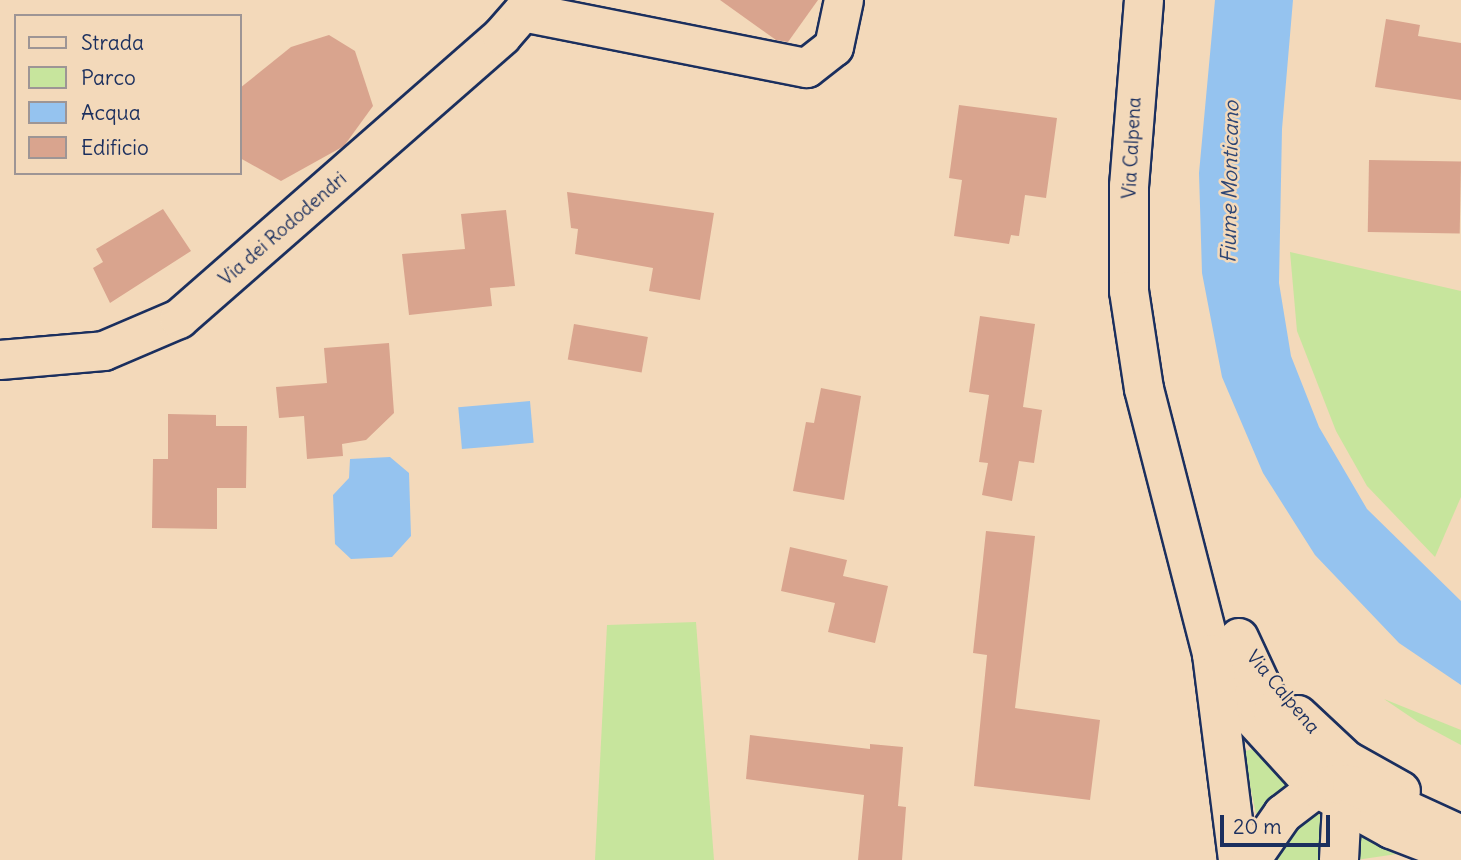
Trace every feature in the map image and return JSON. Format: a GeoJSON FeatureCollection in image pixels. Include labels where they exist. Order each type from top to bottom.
{"type":"FeatureCollection","features":[{"type":"Feature","properties":{"kind":"street","name":"Via dei Rododendri"},"geometry":{"type":"LineString","coordinates":[[0,360],[104,351],[180,319],[492,45],[524,6],[807,68],[834,47],[844,0]]}},
{"type":"Feature","properties":{"kind":"street","name":"Via Calpena"},"geometry":{"type":"LineString","coordinates":[[1144,0],[1129,187],[1129,291],[1161,461],[1226,646],[1309,729],[1346,760],[1461,816]]}},
{"type":"Feature","properties":{"kind":"street"},"geometry":{"type":"LineString","coordinates":[[1226,646],[1332,792],[1461,856]]}},
{"type":"Feature","properties":{"kind":"street"},"geometry":{"type":"LineString","coordinates":[[1226,646],[1238,860]]}},
{"type":"Feature","properties":{"kind":"street"},"geometry":{"type":"LineString","coordinates":[[1251,860],[1283,814],[1352,785],[1461,835]]}},
{"type":"Feature","properties":{"kind":"street"},"geometry":{"type":"LineString","coordinates":[[1332,792],[1339,860]]}},
{"type":"Feature","properties":{"kind":"green space"},"geometry":{"type":"Polygon","coordinates":[[[1290,252],[1461,291],[1461,497],[1435,557],[1367,486],[1336,431],[1297,331],[1290,252]]]}},
{"type":"Feature","properties":{"kind":"green space"},"geometry":{"type":"Polygon","coordinates":[[[696,622],[714,860],[595,860],[607,625],[696,622]]]}},
{"type":"Feature","properties":{"kind":"green space"},"geometry":{"type":"Polygon","coordinates":[[[1384,699],[1461,730],[1461,745],[1418,722],[1384,699]]]}},
{"type":"Feature","properties":{"kind":"green space"},"geometry":{"type":"Polygon","coordinates":[[[1252,749],[1288,786],[1256,814],[1243,752],[1252,749]]]}},
{"type":"Feature","properties":{"kind":"green space"},"geometry":{"type":"Polygon","coordinates":[[[1313,813],[1322,815],[1322,860],[1270,860],[1313,813]]]}},
{"type":"Feature","properties":{"kind":"green space"},"geometry":{"type":"Polygon","coordinates":[[[1359,833],[1396,851],[1397,854],[1356,860],[1359,833]]]}},
{"type":"Feature","properties":{"kind":"water","name":"Fiume Monticano"},"geometry":{"type":"Polygon","coordinates":[[[1215,0],[1293,0],[1282,129],[1279,283],[1291,356],[1319,427],[1367,509],[1461,601],[1461,685],[1399,643],[1315,555],[1263,473],[1222,377],[1202,273],[1199,173],[1215,0]]]}},
{"type":"Feature","properties":{"kind":"water"},"geometry":{"type":"Polygon","coordinates":[[[530,401],[534,443],[462,449],[458,407],[530,401]]]}},
{"type":"Feature","properties":{"kind":"water"},"geometry":{"type":"Polygon","coordinates":[[[390,457],[409,473],[411,536],[392,557],[351,559],[335,544],[333,495],[349,478],[350,459],[390,457]]]}},
{"type":"Feature","properties":{"kind":"building"},"geometry":{"type":"Polygon","coordinates":[[[720,0],[818,0],[788,42],[776,40],[720,0]]]}},
{"type":"Feature","properties":{"kind":"building"},"geometry":{"type":"Polygon","coordinates":[[[1386,19],[1420,25],[1418,36],[1461,43],[1461,100],[1375,87],[1386,19]]]}},
{"type":"Feature","properties":{"kind":"building"},"geometry":{"type":"Polygon","coordinates":[[[329,35],[355,51],[373,106],[344,146],[281,181],[242,159],[242,86],[291,47],[329,35]]]}},
{"type":"Feature","properties":{"kind":"building"},"geometry":{"type":"Polygon","coordinates":[[[959,105],[1057,118],[1046,198],[1025,195],[1019,236],[1011,235],[1009,244],[954,236],[962,180],[949,178],[959,105]]]}},
{"type":"Feature","properties":{"kind":"building"},"geometry":{"type":"Polygon","coordinates":[[[1369,160],[1461,162],[1460,234],[1368,232],[1369,160]]]}},
{"type":"Feature","properties":{"kind":"building"},"geometry":{"type":"Polygon","coordinates":[[[567,192],[714,213],[700,300],[649,291],[653,268],[575,254],[578,229],[571,228],[567,192]]]}},
{"type":"Feature","properties":{"kind":"building"},"geometry":{"type":"Polygon","coordinates":[[[163,209],[191,251],[110,303],[93,268],[103,262],[96,249],[163,209]]]}},
{"type":"Feature","properties":{"kind":"building"},"geometry":{"type":"Polygon","coordinates":[[[506,210],[515,286],[490,288],[492,306],[409,315],[402,254],[465,249],[461,214],[506,210]]]}},
{"type":"Feature","properties":{"kind":"building"},"geometry":{"type":"Polygon","coordinates":[[[980,316],[1035,324],[1023,407],[1042,410],[1034,463],[1019,461],[1012,501],[982,495],[988,463],[979,462],[989,395],[969,392],[980,316]]]}},
{"type":"Feature","properties":{"kind":"building"},"geometry":{"type":"Polygon","coordinates":[[[574,324],[648,337],[642,372],[568,359],[574,324]]]}},
{"type":"Feature","properties":{"kind":"building"},"geometry":{"type":"Polygon","coordinates":[[[389,343],[394,413],[366,440],[342,444],[343,456],[307,459],[304,416],[279,418],[276,387],[327,383],[324,348],[389,343]]]}},
{"type":"Feature","properties":{"kind":"building"},"geometry":{"type":"Polygon","coordinates":[[[821,388],[861,396],[844,500],[793,491],[806,422],[814,423],[821,388]]]}},
{"type":"Feature","properties":{"kind":"building"},"geometry":{"type":"Polygon","coordinates":[[[168,414],[216,415],[216,426],[247,426],[246,488],[217,488],[217,529],[152,528],[153,459],[168,459],[168,414]]]}},
{"type":"Feature","properties":{"kind":"building"},"geometry":{"type":"Polygon","coordinates":[[[986,531],[1035,536],[1015,708],[1100,720],[1090,800],[974,786],[987,655],[973,653],[986,531]]]}},
{"type":"Feature","properties":{"kind":"building"},"geometry":{"type":"Polygon","coordinates":[[[790,547],[847,560],[843,576],[888,586],[875,643],[828,632],[835,603],[781,591],[790,547]]]}},
{"type":"Feature","properties":{"kind":"building"},"geometry":{"type":"Polygon","coordinates":[[[750,735],[870,749],[870,744],[903,747],[898,806],[906,807],[902,860],[858,860],[864,795],[746,779],[750,735]]]}}]}
